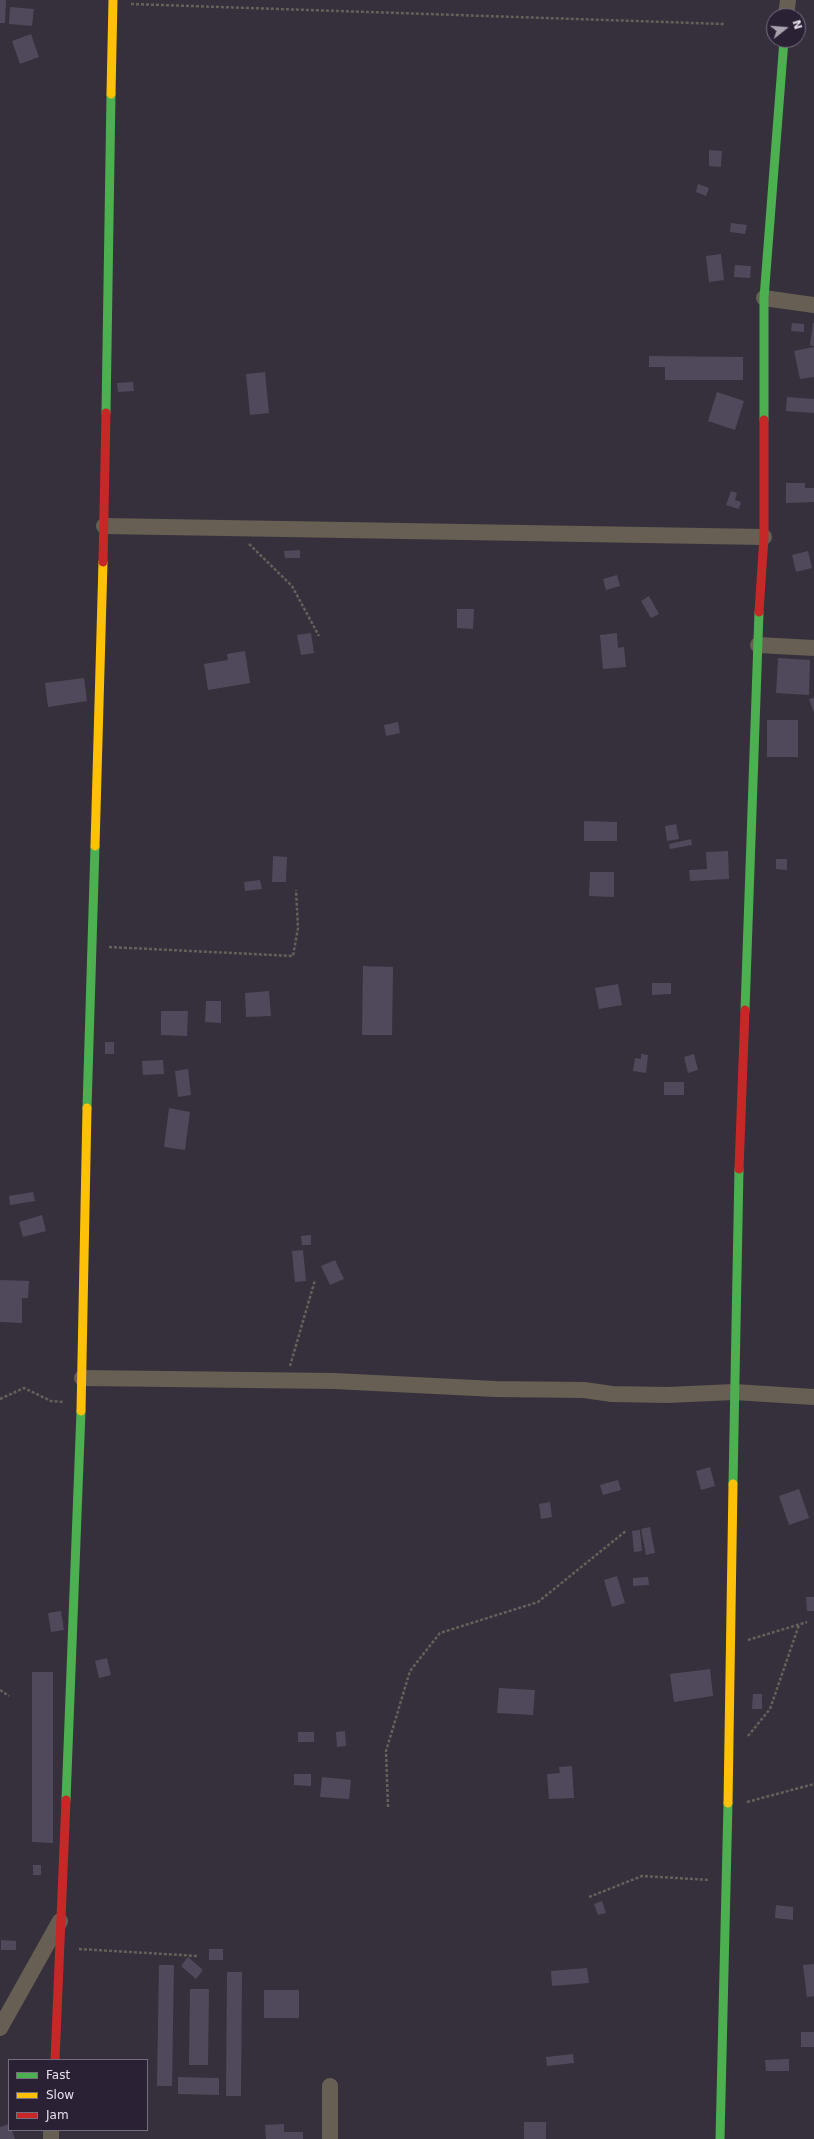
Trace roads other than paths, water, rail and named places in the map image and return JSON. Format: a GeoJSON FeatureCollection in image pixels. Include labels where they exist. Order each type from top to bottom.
{"type":"FeatureCollection","features":[{"type":"Feature","properties":{"kind":"street"},"geometry":{"type":"LineString","coordinates":[[55,2059],[61,1948],[82,1403],[84,1205],[104,526],[113,2]]}},
{"type":"Feature","properties":{"kind":"street"},"geometry":{"type":"LineString","coordinates":[[720,2139],[727,1881],[737,1229],[758,645],[764,537],[764,298],[783,48]]}},
{"type":"Feature","properties":{"kind":"street"},"geometry":{"type":"LineString","coordinates":[[764,298],[814,305]]}},
{"type":"Feature","properties":{"kind":"street"},"geometry":{"type":"LineString","coordinates":[[104,526],[764,537]]}},
{"type":"Feature","properties":{"kind":"street"},"geometry":{"type":"LineString","coordinates":[[758,645],[814,648]]}},
{"type":"Feature","properties":{"kind":"street"},"geometry":{"type":"LineString","coordinates":[[82,1378],[285,1381],[584,1390],[612,1394],[667,1396],[734,1392],[814,1397]]}},
{"type":"Feature","properties":{"kind":"street"},"geometry":{"type":"LineString","coordinates":[[0,2028],[61,1920]]}},
{"type":"Feature","properties":{"kind":"street"},"geometry":{"type":"LineString","coordinates":[[330,2086],[330,2139]]}}]}
